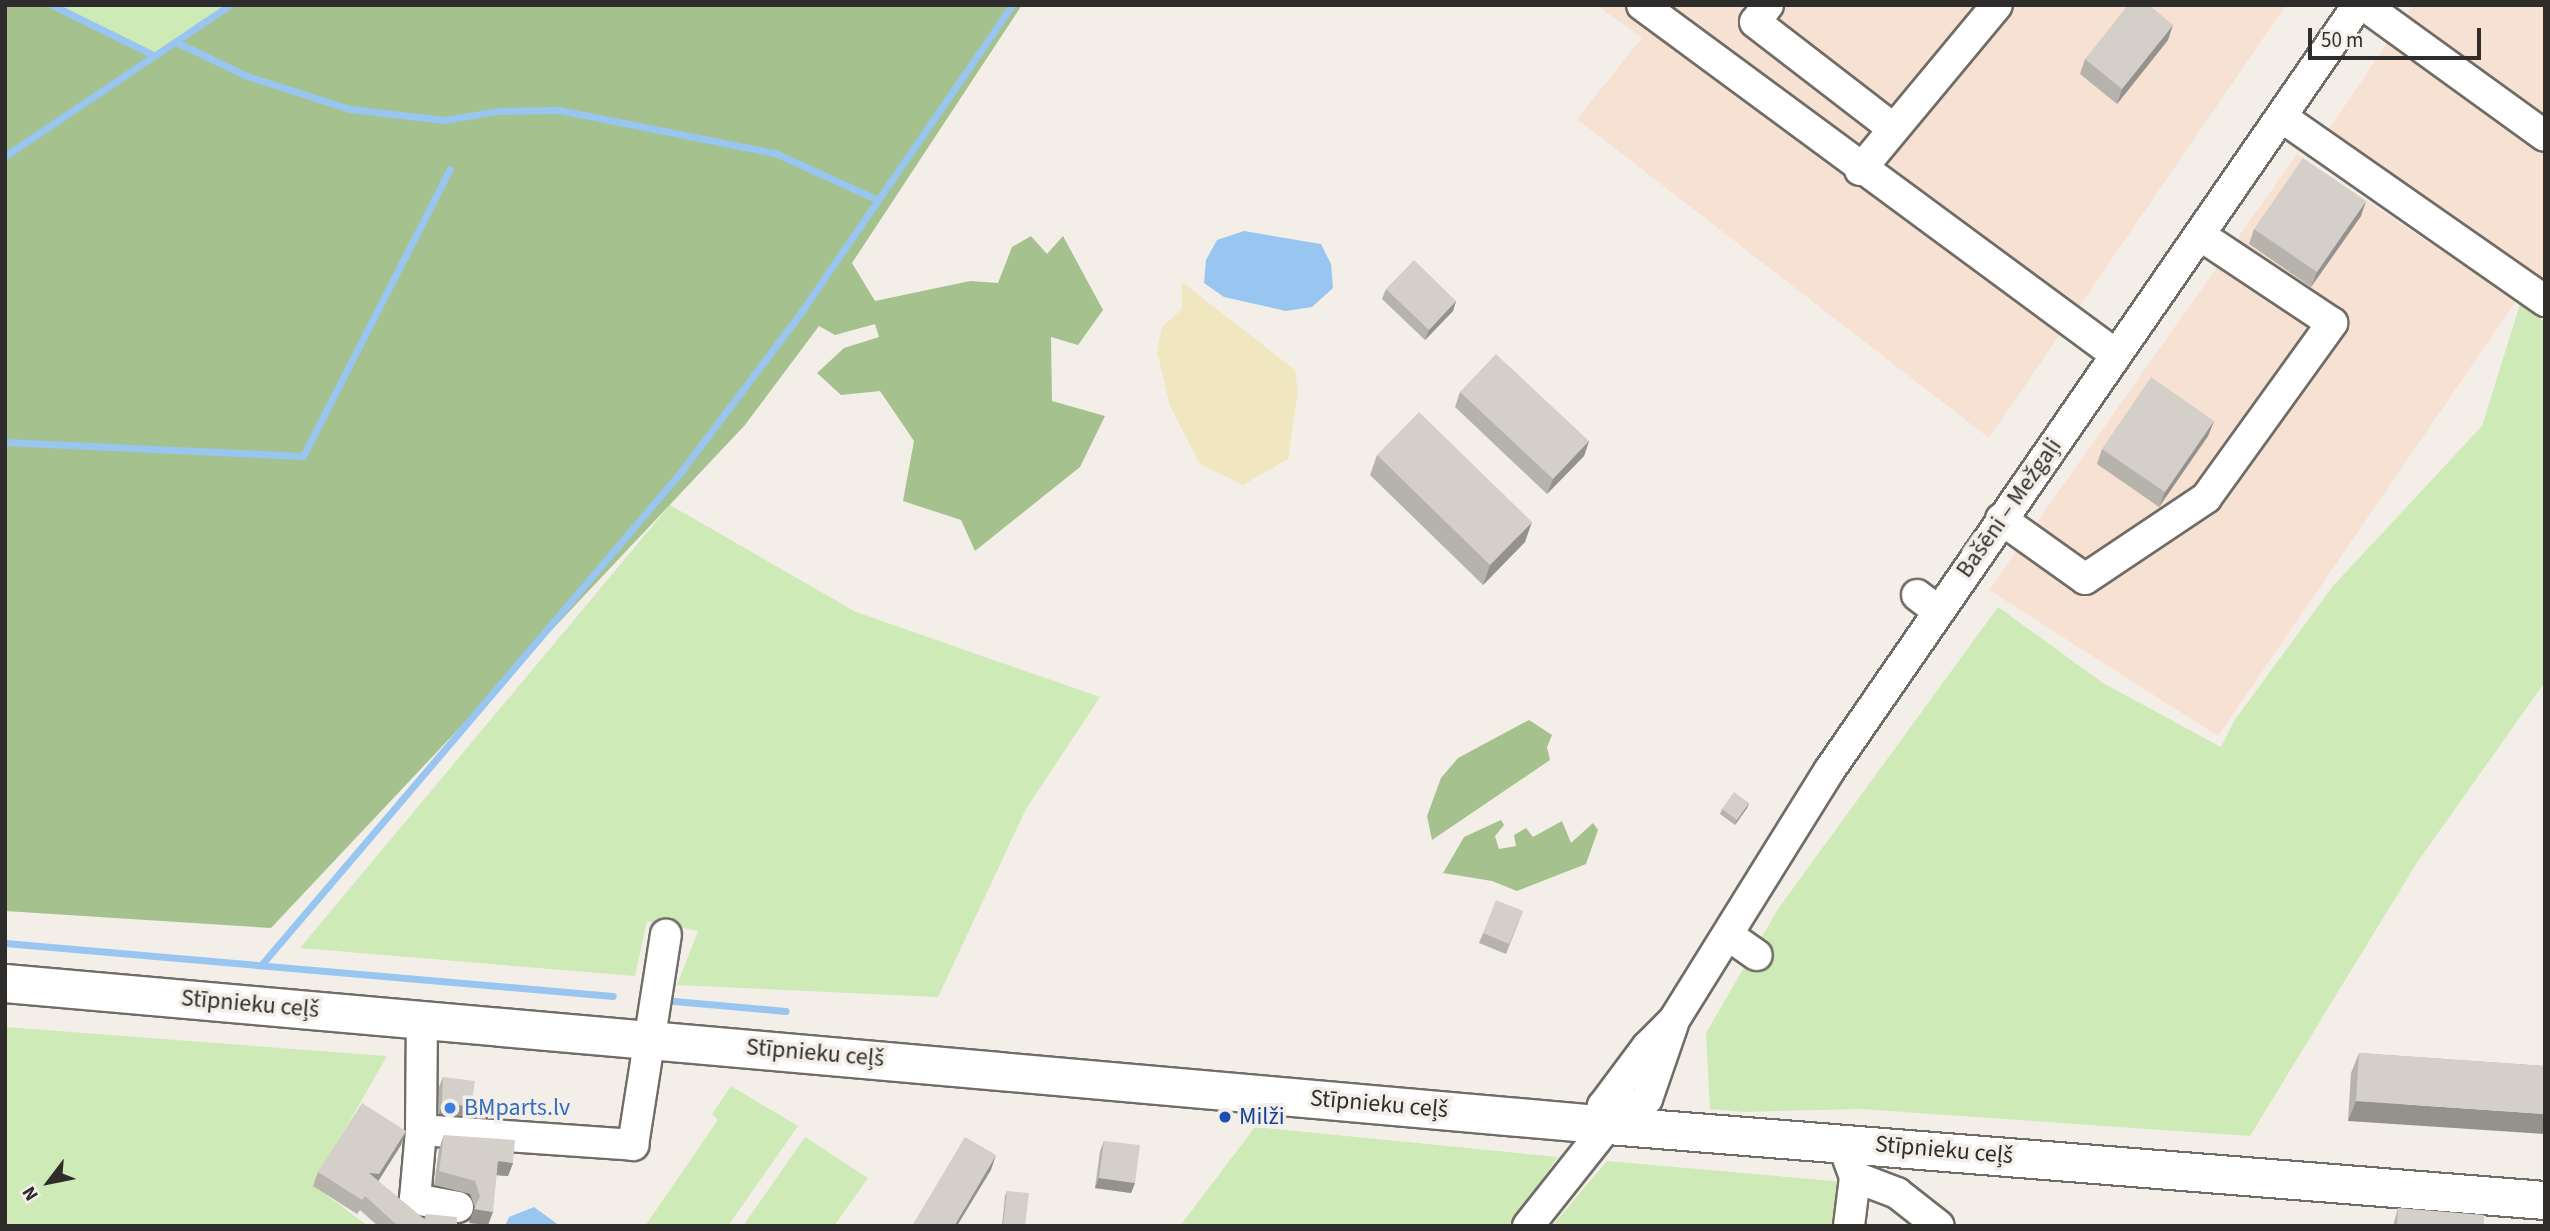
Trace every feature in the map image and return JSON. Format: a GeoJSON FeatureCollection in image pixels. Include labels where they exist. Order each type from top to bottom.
{"type":"FeatureCollection","features":[{"type":"Feature","properties":{"kind":"main road","name":"Stīpnieku ceļš"},"geometry":{"type":"LineString","coordinates":[[5,983],[1608,1125],[1843,1141],[2545,1200]]}},
{"type":"Feature","properties":{"kind":"street"},"geometry":{"type":"LineString","coordinates":[[1642,5],[1860,170],[2115,354]]}},
{"type":"Feature","properties":{"kind":"street"},"geometry":{"type":"LineString","coordinates":[[1768,5],[1755,22],[1894,129]]}},
{"type":"Feature","properties":{"kind":"street"},"geometry":{"type":"LineString","coordinates":[[1860,170],[1997,5]]}},
{"type":"Feature","properties":{"kind":"street","name":"Bašēni – Mežgaļi"},"geometry":{"type":"LineString","coordinates":[[1608,1125],[1603,1106],[1647,1047],[1674,1020],[1829,771],[1927,603],[2001,519],[2283,118],[2358,5]]}},
{"type":"Feature","properties":{"kind":"street"},"geometry":{"type":"LineString","coordinates":[[2364,5],[2545,136]]}},
{"type":"Feature","properties":{"kind":"street"},"geometry":{"type":"LineString","coordinates":[[2283,118],[2545,301]]}},
{"type":"Feature","properties":{"kind":"street"},"geometry":{"type":"LineString","coordinates":[[2001,519],[2085,579],[2206,498],[2332,323],[2201,236]]}},
{"type":"Feature","properties":{"kind":"street"},"geometry":{"type":"LineString","coordinates":[[421,1130],[633,1145],[652,1039],[666,935]]}},
{"type":"Feature","properties":{"kind":"street"},"geometry":{"type":"LineString","coordinates":[[1728,935],[1757,954]]}},
{"type":"Feature","properties":{"kind":"street"},"geometry":{"type":"LineString","coordinates":[[422,1019],[421,1130],[415,1199],[458,1207]]}},
{"type":"Feature","properties":{"kind":"street"},"geometry":{"type":"LineString","coordinates":[[1528,1226],[1608,1125]]}},
{"type":"Feature","properties":{"kind":"street"},"geometry":{"type":"LineString","coordinates":[[1843,1141],[1855,1177],[1849,1226]]}},
{"type":"Feature","properties":{"kind":"street"},"geometry":{"type":"LineString","coordinates":[[1855,1177],[1896,1193],[1939,1226]]}},
{"type":"Feature","properties":{"kind":"shaded area"},"geometry":{"type":"Polygon","coordinates":[[[1596,5],[2286,5],[1989,438],[1577,119],[1642,38],[1596,5]]]}},
{"type":"Feature","properties":{"kind":"shaded area"},"geometry":{"type":"Polygon","coordinates":[[[2413,5],[2545,5],[2545,287],[2323,138],[2413,5]]]}},
{"type":"Feature","properties":{"kind":"shaded area"},"geometry":{"type":"Polygon","coordinates":[[[2297,154],[2516,301],[2218,736],[1989,590],[2297,154]]]}},
{"type":"Feature","properties":{"kind":"green space"},"geometry":{"type":"Polygon","coordinates":[[[5,5],[52,5],[155,56],[231,5],[1022,5],[852,263],[875,301],[970,281],[998,283],[1012,247],[1031,236],[1047,254],[1063,236],[1103,310],[1078,345],[1051,337],[1052,401],[1105,416],[1080,467],[975,551],[961,520],[903,501],[914,441],[880,391],[841,395],[817,373],[844,348],[879,337],[875,324],[835,335],[819,326],[745,425],[271,928],[5,911],[5,5]]]}},
{"type":"Feature","properties":{"kind":"green space"},"geometry":{"type":"Polygon","coordinates":[[[52,5],[230,5],[155,56],[52,5]]]}},
{"type":"Feature","properties":{"kind":"green space"},"geometry":{"type":"Polygon","coordinates":[[[2520,304],[2545,322],[2545,682],[2416,864],[2250,1136],[1860,1109],[1743,1112],[1710,1109],[1706,1033],[1778,909],[1998,607],[2103,683],[2221,747],[2234,721],[2333,586],[2482,426],[2520,304]]]}},
{"type":"Feature","properties":{"kind":"green space"},"geometry":{"type":"Polygon","coordinates":[[[670,505],[856,612],[1100,697],[1026,809],[938,997],[677,985],[698,931],[647,921],[635,976],[300,948],[670,505]]]}},
{"type":"Feature","properties":{"kind":"green space"},"geometry":{"type":"Polygon","coordinates":[[[1529,720],[1552,735],[1547,747],[1550,760],[1432,840],[1427,816],[1441,778],[1458,758],[1529,720]]]}},
{"type":"Feature","properties":{"kind":"green space"},"geometry":{"type":"Polygon","coordinates":[[[1501,820],[1504,825],[1495,836],[1499,849],[1516,846],[1514,835],[1526,828],[1533,837],[1562,821],[1571,843],[1593,823],[1598,830],[1586,864],[1517,891],[1492,881],[1443,873],[1464,837],[1501,820]]]}},
{"type":"Feature","properties":{"kind":"green space"},"geometry":{"type":"Polygon","coordinates":[[[5,1027],[387,1056],[313,1185],[368,1226],[5,1226],[5,1027]]]}},
{"type":"Feature","properties":{"kind":"green space"},"geometry":{"type":"Polygon","coordinates":[[[731,1086],[798,1126],[728,1226],[645,1226],[718,1120],[712,1114],[731,1086]]]}},
{"type":"Feature","properties":{"kind":"green space"},"geometry":{"type":"Polygon","coordinates":[[[1255,1127],[1558,1157],[1510,1226],[1180,1226],[1255,1127]]]}},
{"type":"Feature","properties":{"kind":"green space"},"geometry":{"type":"Polygon","coordinates":[[[805,1137],[868,1178],[834,1226],[743,1226],[805,1137]]]}},
{"type":"Feature","properties":{"kind":"green space"},"geometry":{"type":"Polygon","coordinates":[[[1607,1161],[1844,1182],[1838,1226],[1552,1226],[1607,1161]]]}},
{"type":"Feature","properties":{"kind":"sand"},"geometry":{"type":"Polygon","coordinates":[[[1182,282],[1295,370],[1298,391],[1288,459],[1243,485],[1200,464],[1170,406],[1157,352],[1162,327],[1182,309],[1182,282]]]}},
{"type":"Feature","properties":{"kind":"water"},"geometry":{"type":"Polygon","coordinates":[[[1244,231],[1321,244],[1331,264],[1333,288],[1312,307],[1286,311],[1224,297],[1204,283],[1206,260],[1217,240],[1244,231]]]}},
{"type":"Feature","properties":{"kind":"water"},"geometry":{"type":"Polygon","coordinates":[[[534,1207],[560,1226],[505,1226],[509,1217],[534,1207]]]}},
{"type":"Feature","properties":{"kind":"building"},"geometry":{"type":"Polygon","coordinates":[[[2128,5],[2149,5],[2173,25],[2122,89],[2085,59],[2128,5]]]}},
{"type":"Feature","properties":{"kind":"building"},"geometry":{"type":"Polygon","coordinates":[[[2303,158],[2366,201],[2317,272],[2254,229],[2303,158]]]}},
{"type":"Feature","properties":{"kind":"building"},"geometry":{"type":"Polygon","coordinates":[[[1414,260],[1456,301],[1429,330],[1386,289],[1414,260]]]}},
{"type":"Feature","properties":{"kind":"building"},"geometry":{"type":"Polygon","coordinates":[[[1496,354],[1589,441],[1553,479],[1460,392],[1496,354]]]}},
{"type":"Feature","properties":{"kind":"building"},"geometry":{"type":"Polygon","coordinates":[[[2151,377],[2214,421],[2165,492],[2102,449],[2151,377]]]}},
{"type":"Feature","properties":{"kind":"building"},"geometry":{"type":"Polygon","coordinates":[[[1419,412],[1532,522],[1490,565],[1377,455],[1419,412]]]}},
{"type":"Feature","properties":{"kind":"building"},"geometry":{"type":"Polygon","coordinates":[[[1734,792],[1749,803],[1737,820],[1722,809],[1734,792]]]}},
{"type":"Feature","properties":{"kind":"building"},"geometry":{"type":"Polygon","coordinates":[[[1496,900],[1523,911],[1509,944],[1483,933],[1496,900]]]}},
{"type":"Feature","properties":{"kind":"building"},"geometry":{"type":"Polygon","coordinates":[[[2359,1053],[2545,1066],[2545,1114],[2356,1101],[2359,1053]]]}},
{"type":"Feature","properties":{"kind":"building"},"geometry":{"type":"Polygon","coordinates":[[[443,1077],[475,1081],[471,1106],[442,1104],[443,1077]]]}},
{"type":"Feature","properties":{"kind":"building"},"geometry":{"type":"Polygon","coordinates":[[[362,1103],[406,1131],[379,1174],[369,1173],[425,1220],[426,1214],[457,1217],[457,1226],[398,1226],[365,1196],[362,1200],[318,1172],[362,1103]]]}},
{"type":"Feature","properties":{"kind":"building"},"geometry":{"type":"Polygon","coordinates":[[[444,1135],[515,1140],[513,1163],[498,1161],[493,1212],[474,1209],[480,1196],[475,1181],[439,1171],[444,1135]]]}},
{"type":"Feature","properties":{"kind":"building"},"geometry":{"type":"Polygon","coordinates":[[[965,1137],[996,1155],[954,1226],[912,1226],[965,1137]]]}},
{"type":"Feature","properties":{"kind":"building"},"geometry":{"type":"Polygon","coordinates":[[[1104,1141],[1140,1145],[1135,1183],[1099,1178],[1104,1141]]]}},
{"type":"Feature","properties":{"kind":"building"},"geometry":{"type":"Polygon","coordinates":[[[1007,1191],[1029,1193],[1025,1226],[1003,1226],[1007,1191]]]}},
{"type":"Feature","properties":{"kind":"building"},"geometry":{"type":"Polygon","coordinates":[[[2398,1208],[2484,1215],[2484,1226],[2397,1226],[2398,1208]]]}},
{"type":"Feature","properties":{"kind":"waterway"},"geometry":{"type":"LineString","coordinates":[[52,5],[155,56]]}},
{"type":"Feature","properties":{"kind":"waterway"},"geometry":{"type":"LineString","coordinates":[[5,156],[230,5]]}},
{"type":"Feature","properties":{"kind":"waterway"},"geometry":{"type":"LineString","coordinates":[[262,964],[680,473],[799,315],[1012,5]]}},
{"type":"Feature","properties":{"kind":"waterway"},"geometry":{"type":"LineString","coordinates":[[176,42],[247,76],[350,109],[444,120],[498,111],[559,110],[775,153],[878,200]]}},
{"type":"Feature","properties":{"kind":"waterway"},"geometry":{"type":"LineString","coordinates":[[5,442],[303,456],[450,169]]}},
{"type":"Feature","properties":{"kind":"waterway"},"geometry":{"type":"LineString","coordinates":[[5,943],[613,996]]}},
{"type":"Feature","properties":{"kind":"waterway"},"geometry":{"type":"LineString","coordinates":[[674,1001],[786,1011]]}},
{"type":"Feature","properties":{"kind":"place","name":"BMparts.lv"},"geometry":{"type":"Point","coordinates":[450,1108]}},
{"type":"Feature","properties":{"kind":"place","name":"Milži"},"geometry":{"type":"Point","coordinates":[1225,1117]}}]}
